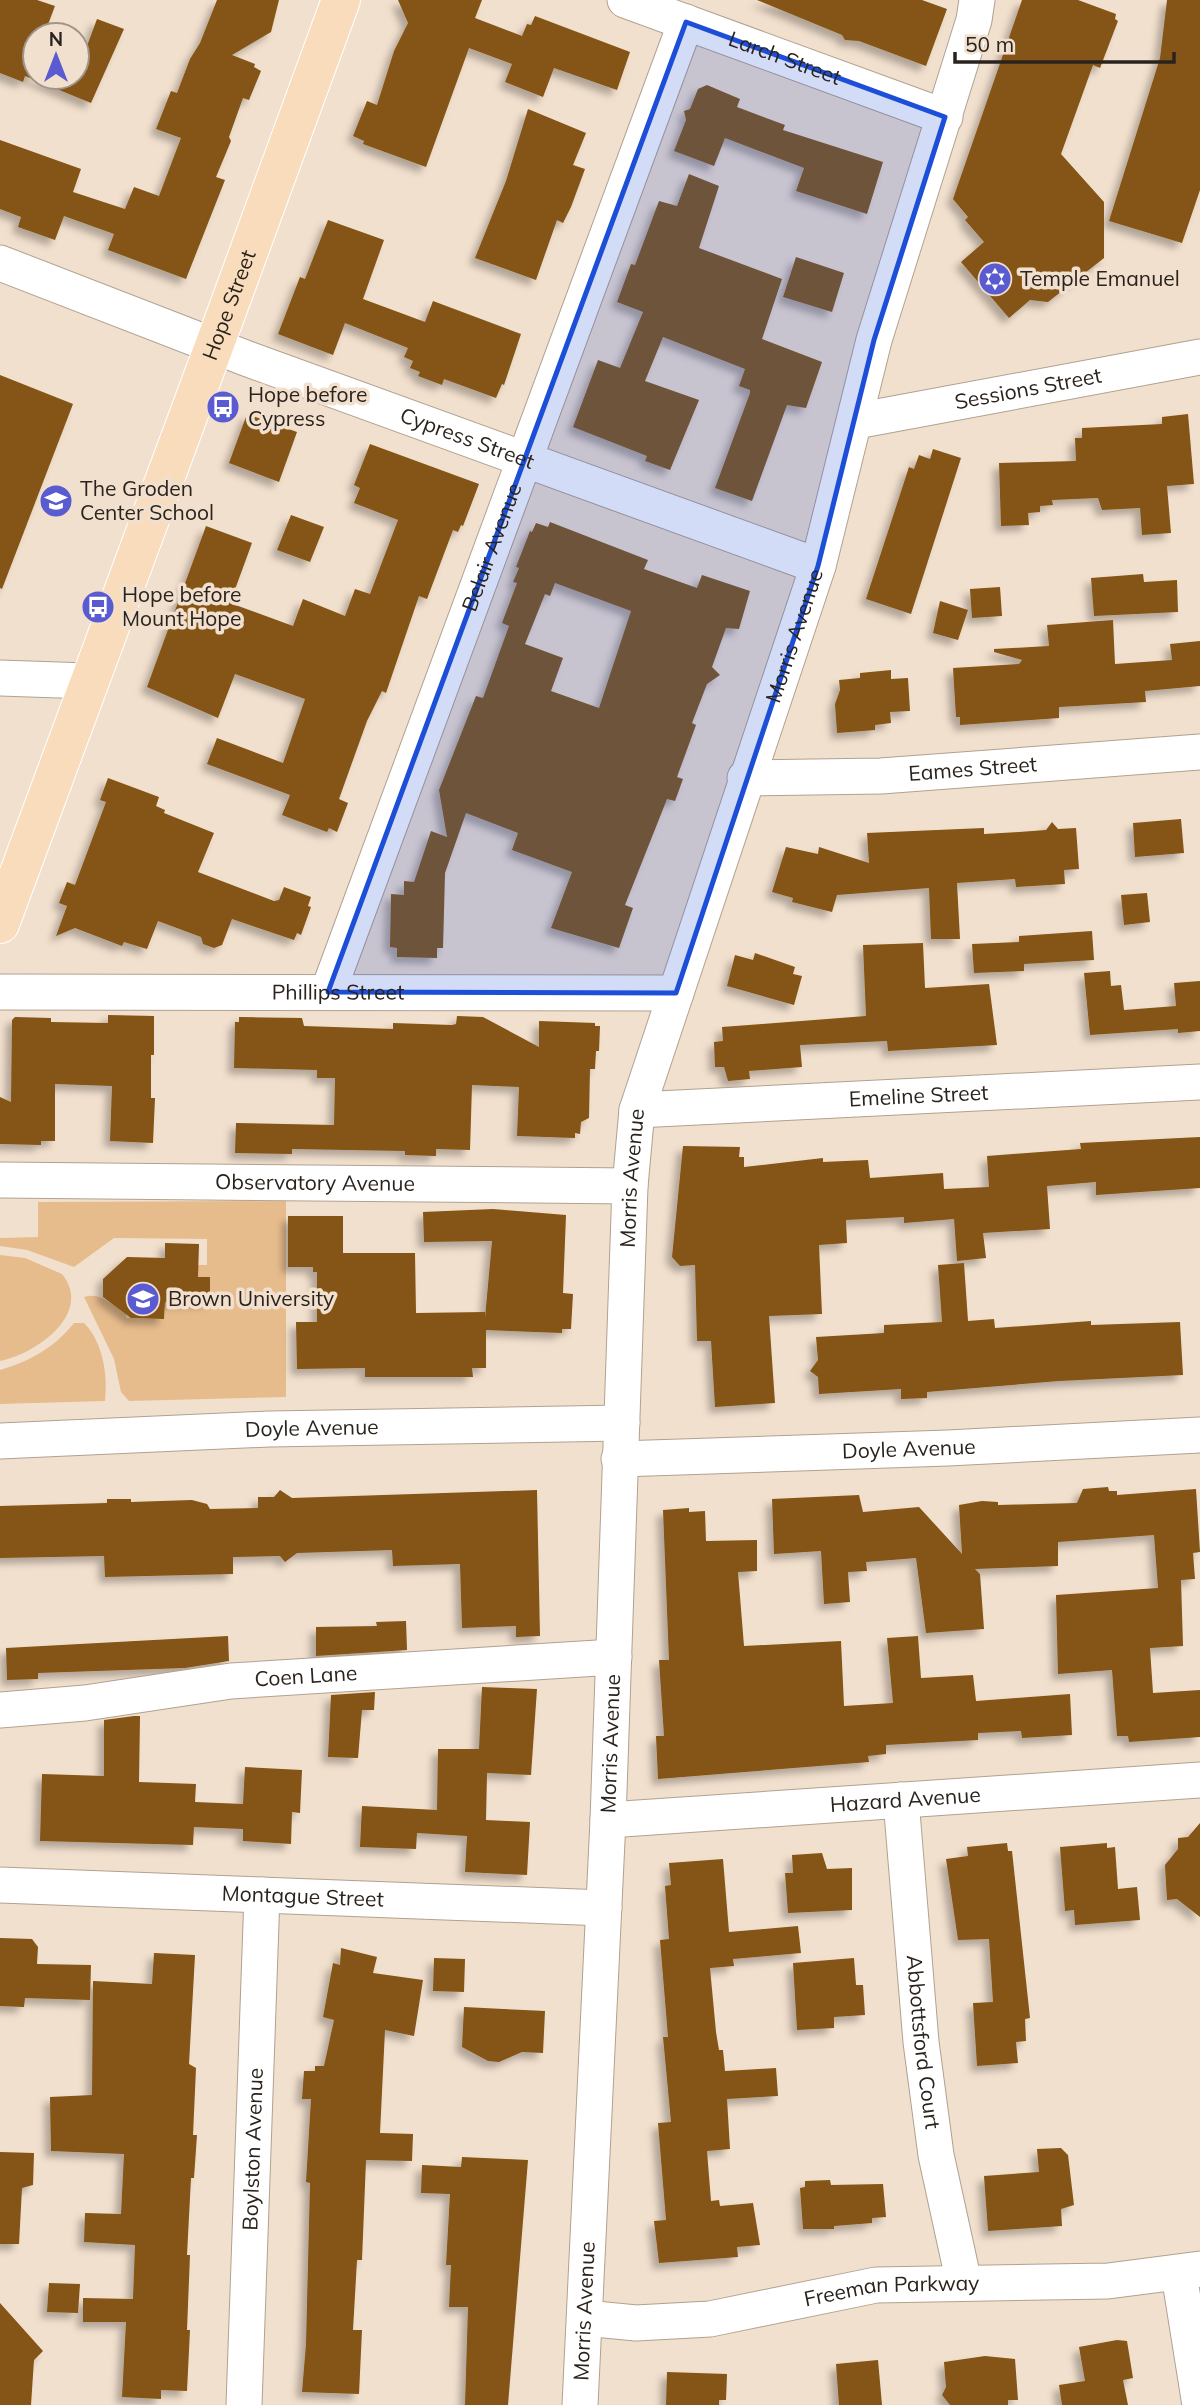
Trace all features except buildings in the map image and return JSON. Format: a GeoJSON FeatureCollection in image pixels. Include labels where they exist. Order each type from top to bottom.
{"type":"FeatureCollection","features":[{"type":"Feature","properties":{"kind":"main road","name":"Hope Street"},"geometry":{"type":"LineString","coordinates":[[0,924],[88,681],[217,345],[341,0]]}},
{"type":"Feature","properties":{"kind":"street","name":"Larch Street"},"geometry":{"type":"LineString","coordinates":[[625,0],[944,117]]}},
{"type":"Feature","properties":{"kind":"street","name":"Morris Avenue"},"geometry":{"type":"LineString","coordinates":[[580,2405],[608,1820],[630,1186],[638,1110],[745,778],[818,566],[874,340],[974,20],[977,0]]}},
{"type":"Feature","properties":{"kind":"street","name":"Belair Avenue"},"geometry":{"type":"LineString","coordinates":[[327,992],[686,22]]}},
{"type":"Feature","properties":{"kind":"street","name":"Cypress Street"},"geometry":{"type":"LineString","coordinates":[[0,263],[524,460],[818,566]]}},
{"type":"Feature","properties":{"kind":"street","name":"Sessions Street"},"geometry":{"type":"LineString","coordinates":[[856,421],[1200,357]]}},
{"type":"Feature","properties":{"kind":"street"},"geometry":{"type":"LineString","coordinates":[[0,678],[88,681]]}},
{"type":"Feature","properties":{"kind":"street","name":"Eames Street"},"geometry":{"type":"LineString","coordinates":[[745,778],[881,776],[1200,752]]}},
{"type":"Feature","properties":{"kind":"street","name":"Phillips Street"},"geometry":{"type":"LineString","coordinates":[[0,992],[676,993]]}},
{"type":"Feature","properties":{"kind":"street","name":"Emeline Street"},"geometry":{"type":"LineString","coordinates":[[638,1110],[1200,1082]]}},
{"type":"Feature","properties":{"kind":"street","name":"Observatory Avenue"},"geometry":{"type":"LineString","coordinates":[[0,1180],[630,1186]]}},
{"type":"Feature","properties":{"kind":"street","name":"Doyle Avenue"},"geometry":{"type":"LineString","coordinates":[[0,1441],[269,1429],[622,1423]]}},
{"type":"Feature","properties":{"kind":"street","name":"Doyle Avenue"},"geometry":{"type":"LineString","coordinates":[[619,1459],[948,1448],[1200,1434]]}},
{"type":"Feature","properties":{"kind":"street","name":"Coen Lane"},"geometry":{"type":"LineString","coordinates":[[0,1710],[85,1703],[231,1681],[614,1657]]}},
{"type":"Feature","properties":{"kind":"street","name":"Hazard Avenue"},"geometry":{"type":"LineString","coordinates":[[608,1820],[1200,1780]]}},
{"type":"Feature","properties":{"kind":"street","name":"Abbottsford Court"},"geometry":{"type":"LineString","coordinates":[[901,1800],[921,2042],[936,2155],[964,2283]]}},
{"type":"Feature","properties":{"kind":"street","name":"Montague Street"},"geometry":{"type":"LineString","coordinates":[[0,1885],[604,1908]]}},
{"type":"Feature","properties":{"kind":"street","name":"Boylston Avenue"},"geometry":{"type":"LineString","coordinates":[[244,2405],[262,1895]]}},
{"type":"Feature","properties":{"kind":"street"},"geometry":{"type":"LineString","coordinates":[[1190,2272],[1199,2405]]}},
{"type":"Feature","properties":{"kind":"street","name":"Freeman Parkway"},"geometry":{"type":"LineString","coordinates":[[584,2318],[636,2323],[710,2319],[876,2285],[1108,2281],[1190,2272]]}},
{"type":"Feature","properties":{"kind":"highlighted area"},"geometry":{"type":"Polygon","coordinates":[[[686,22],[945,117],[874,340],[818,566],[676,993],[328,992],[686,22]]]}},
{"type":"Feature","properties":{"kind":"shaded area"},"geometry":{"type":"Polygon","coordinates":[[[286,1201],[286,1397],[129,1401],[121,1392],[114,1359],[84,1297],[96,1296],[126,1307],[126,1318],[164,1319],[165,1302],[178,1303],[210,1278],[198,1277],[198,1265],[207,1265],[207,1239],[114,1238],[74,1267],[27,1250],[0,1246],[0,1238],[38,1237],[38,1202],[286,1201]]]}},
{"type":"Feature","properties":{"kind":"shaded area"},"geometry":{"type":"Polygon","coordinates":[[[0,1255],[25,1258],[62,1274],[70,1289],[71,1303],[66,1317],[43,1341],[14,1357],[0,1361],[0,1255]]]}},
{"type":"Feature","properties":{"kind":"shaded area"},"geometry":{"type":"Polygon","coordinates":[[[74,1323],[84,1323],[100,1349],[105,1370],[105,1401],[0,1404],[0,1370],[41,1352],[58,1340],[74,1323]]]}},
{"type":"Feature","properties":{"kind":"place","name":"Temple Emanuel"},"geometry":{"type":"Point","coordinates":[995,279]}},
{"type":"Feature","properties":{"kind":"place","name":"Hope before Cypress"},"geometry":{"type":"Point","coordinates":[223,407]}},
{"type":"Feature","properties":{"kind":"place","name":"The Groden Center School"},"geometry":{"type":"Point","coordinates":[56,501]}},
{"type":"Feature","properties":{"kind":"place","name":"Hope before Mount Hope"},"geometry":{"type":"Point","coordinates":[98,607]}},
{"type":"Feature","properties":{"kind":"place","name":"Brown University"},"geometry":{"type":"Point","coordinates":[143,1299]}}]}
